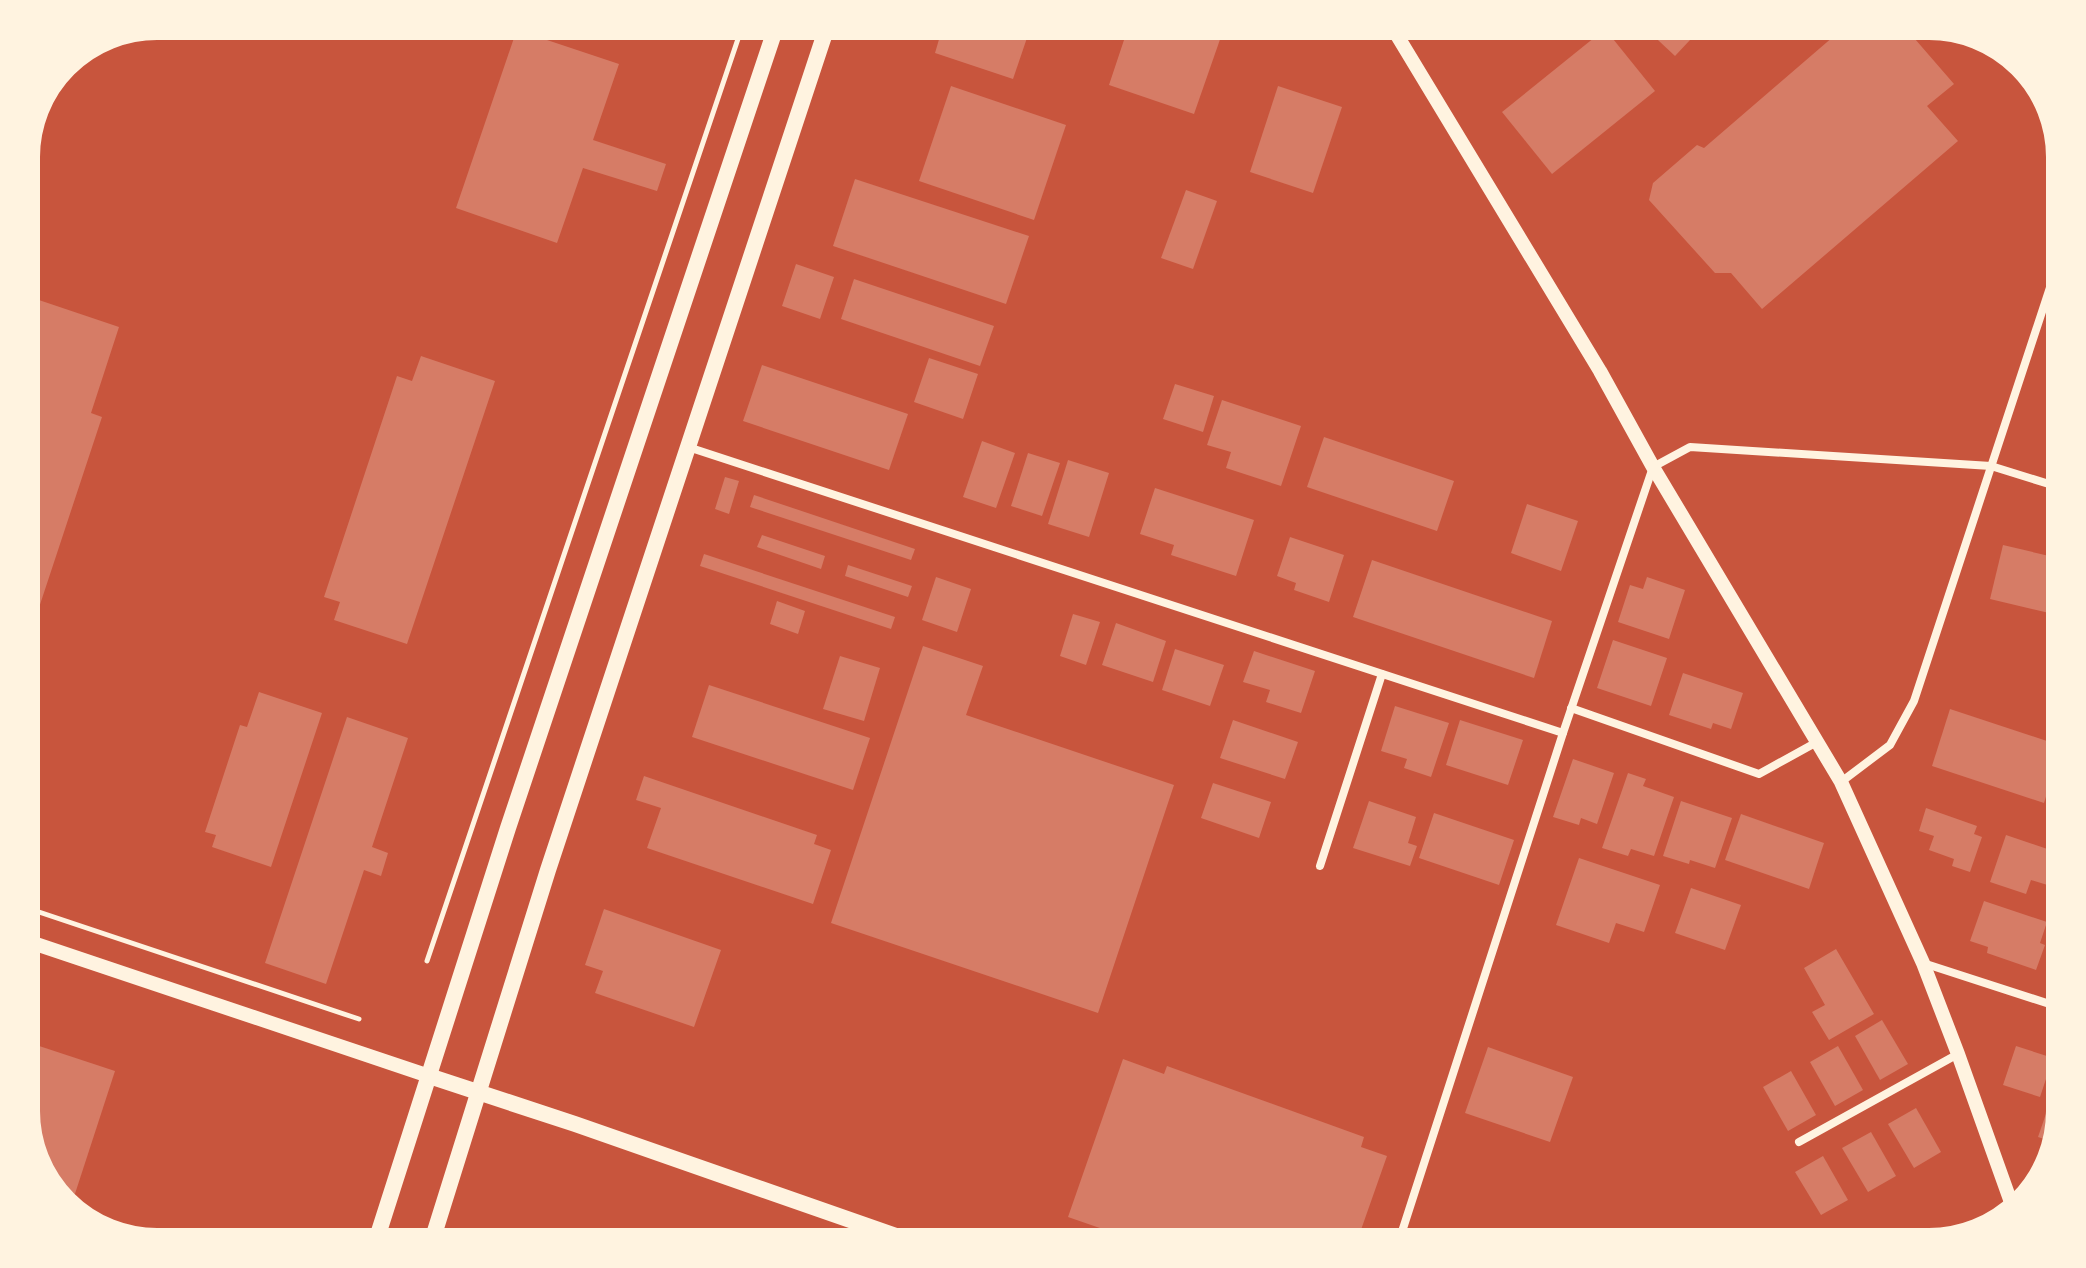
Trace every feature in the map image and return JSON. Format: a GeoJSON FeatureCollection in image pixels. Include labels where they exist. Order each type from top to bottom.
{"type":"FeatureCollection","features":[{"type":"Feature","properties":{"kind":"main road"},"geometry":{"type":"LineString","coordinates":[[380,1230],[513,813],[772,38]]}},
{"type":"Feature","properties":{"kind":"main road"},"geometry":{"type":"LineString","coordinates":[[436,1230],[548,870],[823,38]]}},
{"type":"Feature","properties":{"kind":"main road"},"geometry":{"type":"LineString","coordinates":[[429,1076],[878,1230]]}},
{"type":"Feature","properties":{"kind":"street"},"geometry":{"type":"LineString","coordinates":[[1399,38],[1600,371],[1653,467],[1841,782],[1923,963],[2009,1198]]}},
{"type":"Feature","properties":{"kind":"street"},"geometry":{"type":"LineString","coordinates":[[1841,782],[1890,745],[1914,701],[2048,293]]}},
{"type":"Feature","properties":{"kind":"street"},"geometry":{"type":"LineString","coordinates":[[687,446],[1563,733]]}},
{"type":"Feature","properties":{"kind":"street"},"geometry":{"type":"LineString","coordinates":[[1403,1230],[1571,708],[1653,467],[1690,447],[1991,466],[2048,484]]}},
{"type":"Feature","properties":{"kind":"street"},"geometry":{"type":"LineString","coordinates":[[1320,866],[1382,674]]}},
{"type":"Feature","properties":{"kind":"street"},"geometry":{"type":"LineString","coordinates":[[1571,708],[1759,774],[1817,742]]}},
{"type":"Feature","properties":{"kind":"street"},"geometry":{"type":"LineString","coordinates":[[38,945],[429,1076]]}},
{"type":"Feature","properties":{"kind":"street"},"geometry":{"type":"LineString","coordinates":[[1923,963],[2048,1003]]}},
{"type":"Feature","properties":{"kind":"street"},"geometry":{"type":"LineString","coordinates":[[1799,1142],[1958,1054]]}},
{"type":"Feature","properties":{"kind":"path"},"geometry":{"type":"LineString","coordinates":[[427,961],[738,38]]}},
{"type":"Feature","properties":{"kind":"path"},"geometry":{"type":"LineString","coordinates":[[38,912],[359,1019]]}},
{"type":"Feature","properties":{"kind":"building"},"geometry":{"type":"Polygon","coordinates":[[[514,38],[541,38],[619,64],[593,140],[666,164],[657,191],[583,168],[557,243],[456,208],[514,38]]]}},
{"type":"Feature","properties":{"kind":"building"},"geometry":{"type":"Polygon","coordinates":[[[939,38],[1027,38],[1013,79],[935,53],[939,38]]]}},
{"type":"Feature","properties":{"kind":"building"},"geometry":{"type":"Polygon","coordinates":[[[1125,38],[1221,38],[1194,114],[1109,85],[1125,38]]]}},
{"type":"Feature","properties":{"kind":"building"},"geometry":{"type":"Polygon","coordinates":[[[1594,38],[1612,38],[1655,91],[1552,174],[1502,112],[1594,38]]]}},
{"type":"Feature","properties":{"kind":"building"},"geometry":{"type":"Polygon","coordinates":[[[1656,38],[1692,38],[1675,56],[1656,38]]]}},
{"type":"Feature","properties":{"kind":"building"},"geometry":{"type":"Polygon","coordinates":[[[1832,38],[1914,38],[1954,84],[1927,106],[1958,141],[1762,309],[1731,273],[1715,273],[1649,200],[1653,183],[1697,145],[1704,148],[1832,38]]]}},
{"type":"Feature","properties":{"kind":"building"},"geometry":{"type":"Polygon","coordinates":[[[951,86],[1066,125],[1034,220],[919,181],[951,86]]]}},
{"type":"Feature","properties":{"kind":"building"},"geometry":{"type":"Polygon","coordinates":[[[1278,86],[1342,107],[1313,193],[1250,172],[1278,86]]]}},
{"type":"Feature","properties":{"kind":"building"},"geometry":{"type":"Polygon","coordinates":[[[855,179],[1029,236],[1006,304],[833,246],[855,179]]]}},
{"type":"Feature","properties":{"kind":"building"},"geometry":{"type":"Polygon","coordinates":[[[1186,190],[1217,201],[1193,269],[1161,258],[1186,190]]]}},
{"type":"Feature","properties":{"kind":"building"},"geometry":{"type":"Polygon","coordinates":[[[796,264],[834,277],[820,319],[782,306],[796,264]]]}},
{"type":"Feature","properties":{"kind":"building"},"geometry":{"type":"Polygon","coordinates":[[[854,279],[994,326],[980,366],[841,319],[854,279]]]}},
{"type":"Feature","properties":{"kind":"building"},"geometry":{"type":"Polygon","coordinates":[[[38,300],[119,327],[91,413],[102,417],[38,611],[38,300]]]}},
{"type":"Feature","properties":{"kind":"building"},"geometry":{"type":"Polygon","coordinates":[[[421,356],[495,381],[407,644],[334,620],[340,602],[324,597],[397,376],[412,381],[421,356]]]}},
{"type":"Feature","properties":{"kind":"building"},"geometry":{"type":"Polygon","coordinates":[[[929,358],[978,374],[963,419],[914,402],[929,358]]]}},
{"type":"Feature","properties":{"kind":"building"},"geometry":{"type":"Polygon","coordinates":[[[762,365],[908,414],[889,470],[743,421],[762,365]]]}},
{"type":"Feature","properties":{"kind":"building"},"geometry":{"type":"Polygon","coordinates":[[[1175,384],[1214,396],[1203,432],[1163,419],[1175,384]]]}},
{"type":"Feature","properties":{"kind":"building"},"geometry":{"type":"Polygon","coordinates":[[[1222,400],[1301,426],[1281,486],[1226,468],[1231,452],[1207,445],[1222,400]]]}},
{"type":"Feature","properties":{"kind":"building"},"geometry":{"type":"Polygon","coordinates":[[[1324,437],[1454,481],[1437,531],[1307,487],[1324,437]]]}},
{"type":"Feature","properties":{"kind":"building"},"geometry":{"type":"Polygon","coordinates":[[[982,441],[1015,453],[996,508],[963,497],[982,441]]]}},
{"type":"Feature","properties":{"kind":"building"},"geometry":{"type":"Polygon","coordinates":[[[1028,453],[1060,463],[1042,516],[1011,506],[1028,453]]]}},
{"type":"Feature","properties":{"kind":"building"},"geometry":{"type":"Polygon","coordinates":[[[1068,460],[1109,473],[1089,537],[1048,524],[1068,460]]]}},
{"type":"Feature","properties":{"kind":"building"},"geometry":{"type":"Polygon","coordinates":[[[725,477],[739,481],[729,514],[715,509],[725,477]]]}},
{"type":"Feature","properties":{"kind":"building"},"geometry":{"type":"Polygon","coordinates":[[[1155,488],[1254,520],[1236,576],[1171,555],[1174,545],[1140,534],[1155,488]]]}},
{"type":"Feature","properties":{"kind":"building"},"geometry":{"type":"Polygon","coordinates":[[[754,495],[915,549],[911,560],[750,507],[754,495]]]}},
{"type":"Feature","properties":{"kind":"building"},"geometry":{"type":"Polygon","coordinates":[[[1527,504],[1578,521],[1561,571],[1511,553],[1527,504]]]}},
{"type":"Feature","properties":{"kind":"building"},"geometry":{"type":"Polygon","coordinates":[[[762,535],[825,556],[821,569],[757,547],[762,535]]]}},
{"type":"Feature","properties":{"kind":"building"},"geometry":{"type":"Polygon","coordinates":[[[1290,537],[1344,555],[1329,602],[1294,590],[1296,583],[1277,576],[1290,537]]]}},
{"type":"Feature","properties":{"kind":"building"},"geometry":{"type":"Polygon","coordinates":[[[2003,545],[2048,556],[2048,613],[1990,599],[2003,545]]]}},
{"type":"Feature","properties":{"kind":"building"},"geometry":{"type":"Polygon","coordinates":[[[704,554],[895,617],[891,629],[700,566],[704,554]]]}},
{"type":"Feature","properties":{"kind":"building"},"geometry":{"type":"Polygon","coordinates":[[[1372,560],[1552,621],[1534,678],[1353,617],[1372,560]]]}},
{"type":"Feature","properties":{"kind":"building"},"geometry":{"type":"Polygon","coordinates":[[[848,565],[912,586],[908,597],[845,576],[848,565]]]}},
{"type":"Feature","properties":{"kind":"building"},"geometry":{"type":"Polygon","coordinates":[[[936,577],[971,589],[957,632],[922,620],[936,577]]]}},
{"type":"Feature","properties":{"kind":"building"},"geometry":{"type":"Polygon","coordinates":[[[1647,577],[1685,590],[1669,639],[1618,622],[1630,585],[1643,589],[1647,577]]]}},
{"type":"Feature","properties":{"kind":"building"},"geometry":{"type":"Polygon","coordinates":[[[777,601],[805,611],[798,634],[770,624],[777,601]]]}},
{"type":"Feature","properties":{"kind":"building"},"geometry":{"type":"Polygon","coordinates":[[[1073,614],[1100,622],[1086,665],[1060,656],[1073,614]]]}},
{"type":"Feature","properties":{"kind":"building"},"geometry":{"type":"Polygon","coordinates":[[[1116,623],[1166,641],[1153,682],[1102,665],[1116,623]]]}},
{"type":"Feature","properties":{"kind":"building"},"geometry":{"type":"Polygon","coordinates":[[[1613,640],[1667,658],[1651,706],[1597,688],[1613,640]]]}},
{"type":"Feature","properties":{"kind":"building"},"geometry":{"type":"Polygon","coordinates":[[[923,646],[983,666],[966,715],[1174,785],[1098,1013],[831,923],[923,646]]]}},
{"type":"Feature","properties":{"kind":"building"},"geometry":{"type":"Polygon","coordinates":[[[1175,649],[1224,665],[1210,706],[1162,690],[1175,649]]]}},
{"type":"Feature","properties":{"kind":"building"},"geometry":{"type":"Polygon","coordinates":[[[1254,651],[1315,671],[1301,713],[1266,702],[1270,690],[1243,682],[1254,651]]]}},
{"type":"Feature","properties":{"kind":"building"},"geometry":{"type":"Polygon","coordinates":[[[840,656],[880,668],[864,721],[823,709],[840,656]]]}},
{"type":"Feature","properties":{"kind":"building"},"geometry":{"type":"Polygon","coordinates":[[[1683,673],[1743,693],[1731,729],[1713,723],[1711,729],[1669,715],[1683,673]]]}},
{"type":"Feature","properties":{"kind":"building"},"geometry":{"type":"Polygon","coordinates":[[[709,685],[870,738],[853,790],[692,737],[709,685]]]}},
{"type":"Feature","properties":{"kind":"building"},"geometry":{"type":"Polygon","coordinates":[[[259,692],[322,713],[271,867],[212,847],[216,835],[205,832],[240,725],[247,727],[259,692]]]}},
{"type":"Feature","properties":{"kind":"building"},"geometry":{"type":"Polygon","coordinates":[[[1395,706],[1449,723],[1431,777],[1404,768],[1407,759],[1381,751],[1395,706]]]}},
{"type":"Feature","properties":{"kind":"building"},"geometry":{"type":"Polygon","coordinates":[[[1950,709],[2048,741],[2048,790],[2044,803],[1932,766],[1950,709]]]}},
{"type":"Feature","properties":{"kind":"building"},"geometry":{"type":"Polygon","coordinates":[[[347,717],[408,738],[372,847],[388,853],[381,876],[364,870],[326,984],[265,963],[347,717]]]}},
{"type":"Feature","properties":{"kind":"building"},"geometry":{"type":"Polygon","coordinates":[[[1233,720],[1298,742],[1285,779],[1220,758],[1233,720]]]}},
{"type":"Feature","properties":{"kind":"building"},"geometry":{"type":"Polygon","coordinates":[[[1460,720],[1523,740],[1508,785],[1446,765],[1460,720]]]}},
{"type":"Feature","properties":{"kind":"building"},"geometry":{"type":"Polygon","coordinates":[[[1573,759],[1614,773],[1597,824],[1581,818],[1579,825],[1553,817],[1573,759]]]}},
{"type":"Feature","properties":{"kind":"building"},"geometry":{"type":"Polygon","coordinates":[[[1628,773],[1646,779],[1643,786],[1674,797],[1654,856],[1631,849],[1628,856],[1602,848],[1628,773]]]}},
{"type":"Feature","properties":{"kind":"building"},"geometry":{"type":"Polygon","coordinates":[[[644,776],[817,835],[814,844],[831,850],[813,904],[647,848],[661,808],[636,800],[644,776]]]}},
{"type":"Feature","properties":{"kind":"building"},"geometry":{"type":"Polygon","coordinates":[[[1213,783],[1271,802],[1259,838],[1201,818],[1213,783]]]}},
{"type":"Feature","properties":{"kind":"building"},"geometry":{"type":"Polygon","coordinates":[[[1369,801],[1416,817],[1408,843],[1417,846],[1410,866],[1353,848],[1369,801]]]}},
{"type":"Feature","properties":{"kind":"building"},"geometry":{"type":"Polygon","coordinates":[[[1681,801],[1732,818],[1715,868],[1663,856],[1681,801]]]}},
{"type":"Feature","properties":{"kind":"building"},"geometry":{"type":"Polygon","coordinates":[[[1926,808],[1977,826],[1974,834],[1982,837],[1970,872],[1952,866],[1954,859],[1929,850],[1934,836],[1919,831],[1926,808]]]}},
{"type":"Feature","properties":{"kind":"building"},"geometry":{"type":"Polygon","coordinates":[[[1434,813],[1514,840],[1499,885],[1419,858],[1434,813]]]}},
{"type":"Feature","properties":{"kind":"building"},"geometry":{"type":"Polygon","coordinates":[[[1741,814],[1824,843],[1809,889],[1725,860],[1741,814]]]}},
{"type":"Feature","properties":{"kind":"building"},"geometry":{"type":"Polygon","coordinates":[[[2006,835],[2048,849],[2048,885],[2031,880],[2026,894],[1990,882],[2006,835]]]}},
{"type":"Feature","properties":{"kind":"building"},"geometry":{"type":"Polygon","coordinates":[[[1579,858],[1660,885],[1644,932],[1616,923],[1609,943],[1556,925],[1579,858]]]}},
{"type":"Feature","properties":{"kind":"building"},"geometry":{"type":"Polygon","coordinates":[[[1691,888],[1741,905],[1725,950],[1675,933],[1691,888]]]}},
{"type":"Feature","properties":{"kind":"building"},"geometry":{"type":"Polygon","coordinates":[[[1984,901],[2047,922],[2040,943],[2045,945],[2036,970],[1987,953],[1988,947],[1970,941],[1984,901]]]}},
{"type":"Feature","properties":{"kind":"building"},"geometry":{"type":"Polygon","coordinates":[[[604,909],[721,950],[694,1027],[595,993],[603,971],[585,965],[604,909]]]}},
{"type":"Feature","properties":{"kind":"building"},"geometry":{"type":"Polygon","coordinates":[[[1836,949],[1874,1014],[1829,1040],[1812,1012],[1825,1005],[1804,968],[1836,949]]]}},
{"type":"Feature","properties":{"kind":"building"},"geometry":{"type":"Polygon","coordinates":[[[1882,1020],[1908,1064],[1880,1080],[1855,1036],[1882,1020]]]}},
{"type":"Feature","properties":{"kind":"building"},"geometry":{"type":"Polygon","coordinates":[[[38,1046],[115,1071],[74,1196],[50,1164],[40,1134],[38,1046]]]}},
{"type":"Feature","properties":{"kind":"building"},"geometry":{"type":"Polygon","coordinates":[[[1838,1046],[1863,1090],[1835,1106],[1810,1062],[1838,1046]]]}},
{"type":"Feature","properties":{"kind":"building"},"geometry":{"type":"Polygon","coordinates":[[[2016,1046],[2048,1056],[2048,1073],[2040,1097],[2003,1085],[2016,1046]]]}},
{"type":"Feature","properties":{"kind":"building"},"geometry":{"type":"Polygon","coordinates":[[[1488,1047],[1573,1077],[1550,1142],[1465,1113],[1488,1047]]]}},
{"type":"Feature","properties":{"kind":"building"},"geometry":{"type":"Polygon","coordinates":[[[1123,1059],[1164,1074],[1167,1066],[1364,1137],[1361,1147],[1387,1156],[1361,1230],[1106,1230],[1068,1217],[1123,1059]]]}},
{"type":"Feature","properties":{"kind":"building"},"geometry":{"type":"Polygon","coordinates":[[[1791,1071],[1816,1115],[1788,1131],[1763,1087],[1791,1071]]]}},
{"type":"Feature","properties":{"kind":"building"},"geometry":{"type":"Polygon","coordinates":[[[1916,1108],[1941,1152],[1914,1168],[1888,1124],[1916,1108]]]}},
{"type":"Feature","properties":{"kind":"building"},"geometry":{"type":"Polygon","coordinates":[[[2048,1108],[2045,1139],[2038,1137],[2048,1108]]]}},
{"type":"Feature","properties":{"kind":"building"},"geometry":{"type":"Polygon","coordinates":[[[1871,1132],[1896,1176],[1868,1192],[1842,1148],[1871,1132]]]}},
{"type":"Feature","properties":{"kind":"building"},"geometry":{"type":"Polygon","coordinates":[[[1823,1156],[1848,1200],[1821,1215],[1795,1172],[1823,1156]]]}}]}
